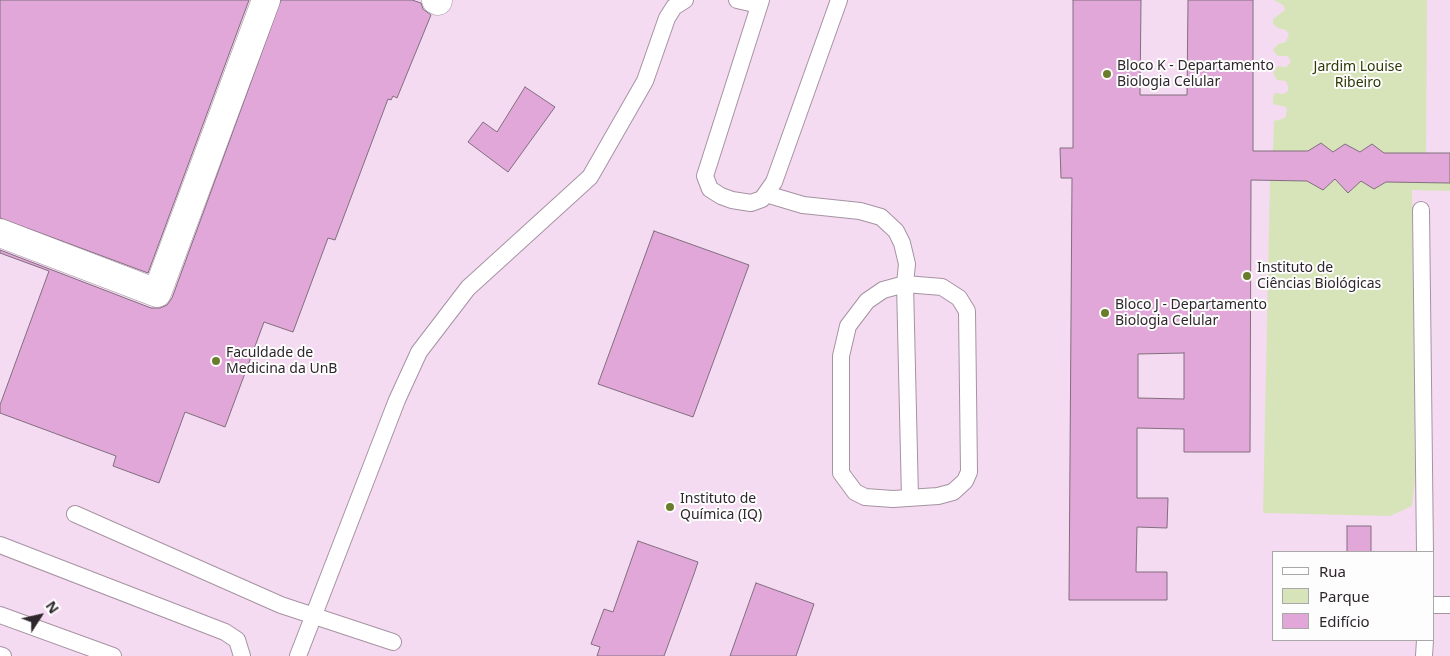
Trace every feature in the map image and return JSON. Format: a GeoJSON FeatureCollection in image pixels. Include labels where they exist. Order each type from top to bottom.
{"type":"FeatureCollection","features":[{"type":"Feature","properties":{"kind":"street"},"geometry":{"type":"LineString","coordinates":[[0,233],[157,293],[266,0]]}},
{"type":"Feature","properties":{"kind":"lane"},"geometry":{"type":"LineString","coordinates":[[298,656],[397,400],[419,352],[468,288],[590,177],[608,149],[645,82],[668,18],[674,7],[685,0]]}},
{"type":"Feature","properties":{"kind":"lane"},"geometry":{"type":"LineString","coordinates":[[737,0],[760,3],[705,176],[710,188],[732,200],[751,203],[762,199],[774,182],[839,0]]}},
{"type":"Feature","properties":{"kind":"lane"},"geometry":{"type":"LineString","coordinates":[[766,194],[803,205],[860,212],[881,217],[896,231],[902,243],[907,264],[905,284],[910,498]]}},
{"type":"Feature","properties":{"kind":"lane"},"geometry":{"type":"LineString","coordinates":[[1421,210],[1425,551]]}},
{"type":"Feature","properties":{"kind":"lane"},"geometry":{"type":"LineString","coordinates":[[905,284],[942,287],[951,292],[964,304],[968,319],[969,472],[965,481],[953,492],[938,496],[910,498],[866,497],[855,492],[841,473],[841,356],[848,326],[867,301],[883,290],[905,284]]}},
{"type":"Feature","properties":{"kind":"lane"},"geometry":{"type":"LineString","coordinates":[[75,514],[281,605],[393,642]]}},
{"type":"Feature","properties":{"kind":"lane"},"geometry":{"type":"LineString","coordinates":[[0,545],[225,632],[237,640],[242,656]]}},
{"type":"Feature","properties":{"kind":"lane"},"geometry":{"type":"LineString","coordinates":[[1435,605],[1450,605]]}},
{"type":"Feature","properties":{"kind":"lane"},"geometry":{"type":"LineString","coordinates":[[0,615],[114,656]]}},
{"type":"Feature","properties":{"kind":"lane"},"geometry":{"type":"LineString","coordinates":[[1424,656],[1425,641]]}},
{"type":"Feature","properties":{"kind":"shaded area"},"geometry":{"type":"Polygon","coordinates":[[[0,0],[1450,0],[1450,656],[0,656],[0,0]]]}},
{"type":"Feature","properties":{"kind":"green space","name":"Jardim Louise Ribeiro"},"geometry":{"type":"Polygon","coordinates":[[[1274,0],[1427,0],[1426,153],[1384,153],[1372,145],[1360,152],[1345,144],[1333,152],[1273,151],[1274,121],[1285,118],[1287,111],[1286,107],[1273,104],[1273,97],[1275,93],[1284,94],[1288,91],[1288,86],[1286,81],[1277,80],[1273,73],[1278,66],[1286,67],[1291,62],[1288,56],[1278,56],[1273,50],[1278,44],[1286,42],[1289,34],[1286,30],[1278,28],[1273,24],[1273,19],[1285,10],[1283,5],[1274,0]]]}},
{"type":"Feature","properties":{"kind":"green space"},"geometry":{"type":"Polygon","coordinates":[[[1335,179],[1348,192],[1361,181],[1450,183],[1450,191],[1412,190],[1415,480],[1412,506],[1390,516],[1263,513],[1270,180],[1307,181],[1323,190],[1335,179]]]}},
{"type":"Feature","properties":{"kind":"building"},"geometry":{"type":"Polygon","coordinates":[[[0,0],[249,0],[148,273],[0,218],[0,0]]]}},
{"type":"Feature","properties":{"kind":"building"},"geometry":{"type":"Polygon","coordinates":[[[281,0],[412,0],[421,3],[423,9],[431,15],[397,98],[393,96],[391,100],[388,99],[335,240],[328,238],[293,332],[264,322],[225,427],[185,412],[159,483],[113,466],[116,456],[0,413],[0,405],[49,271],[0,253],[0,250],[151,308],[160,308],[167,305],[172,298],[281,0]]]}},
{"type":"Feature","properties":{"kind":"building"},"geometry":{"type":"Polygon","coordinates":[[[1073,0],[1141,0],[1140,95],[1187,95],[1188,0],[1253,0],[1253,151],[1308,151],[1321,143],[1333,152],[1345,144],[1360,152],[1372,144],[1384,153],[1450,153],[1450,183],[1386,182],[1374,189],[1361,181],[1348,193],[1335,179],[1323,190],[1307,181],[1251,180],[1250,452],[1184,452],[1184,429],[1137,428],[1137,498],[1168,498],[1167,528],[1137,527],[1136,572],[1167,572],[1167,600],[1069,600],[1072,178],[1061,178],[1060,148],[1073,148],[1073,0]],[[1184,353],[1138,354],[1138,398],[1184,399],[1184,353]]]}},
{"type":"Feature","properties":{"kind":"building"},"geometry":{"type":"Polygon","coordinates":[[[525,87],[555,107],[508,172],[468,142],[483,122],[497,132],[525,87]]]}},
{"type":"Feature","properties":{"kind":"building"},"geometry":{"type":"Polygon","coordinates":[[[654,231],[749,265],[693,417],[598,384],[654,231]]]}},
{"type":"Feature","properties":{"kind":"building"},"geometry":{"type":"Polygon","coordinates":[[[1347,526],[1371,526],[1371,551],[1347,551],[1347,526]]]}},
{"type":"Feature","properties":{"kind":"building"},"geometry":{"type":"Polygon","coordinates":[[[638,541],[698,562],[694,574],[664,656],[597,656],[600,647],[591,644],[604,609],[613,612],[638,541]]]}},
{"type":"Feature","properties":{"kind":"building"},"geometry":{"type":"Polygon","coordinates":[[[756,583],[814,604],[796,656],[730,656],[756,583]]]}},
{"type":"Feature","properties":{"kind":"place","name":"Bloco K - Departamento Biologia Celular"},"geometry":{"type":"Point","coordinates":[1107,74]}},
{"type":"Feature","properties":{"kind":"place","name":"Instituto de Ciências Biológicas"},"geometry":{"type":"Point","coordinates":[1247,276]}},
{"type":"Feature","properties":{"kind":"place","name":"Bloco J - Departamento Biologia Celular"},"geometry":{"type":"Point","coordinates":[1105,313]}},
{"type":"Feature","properties":{"kind":"place","name":"Faculdade de Medicina da UnB"},"geometry":{"type":"Point","coordinates":[216,361]}},
{"type":"Feature","properties":{"kind":"place","name":"Instituto de Química (IQ)"},"geometry":{"type":"Point","coordinates":[670,507]}}]}
